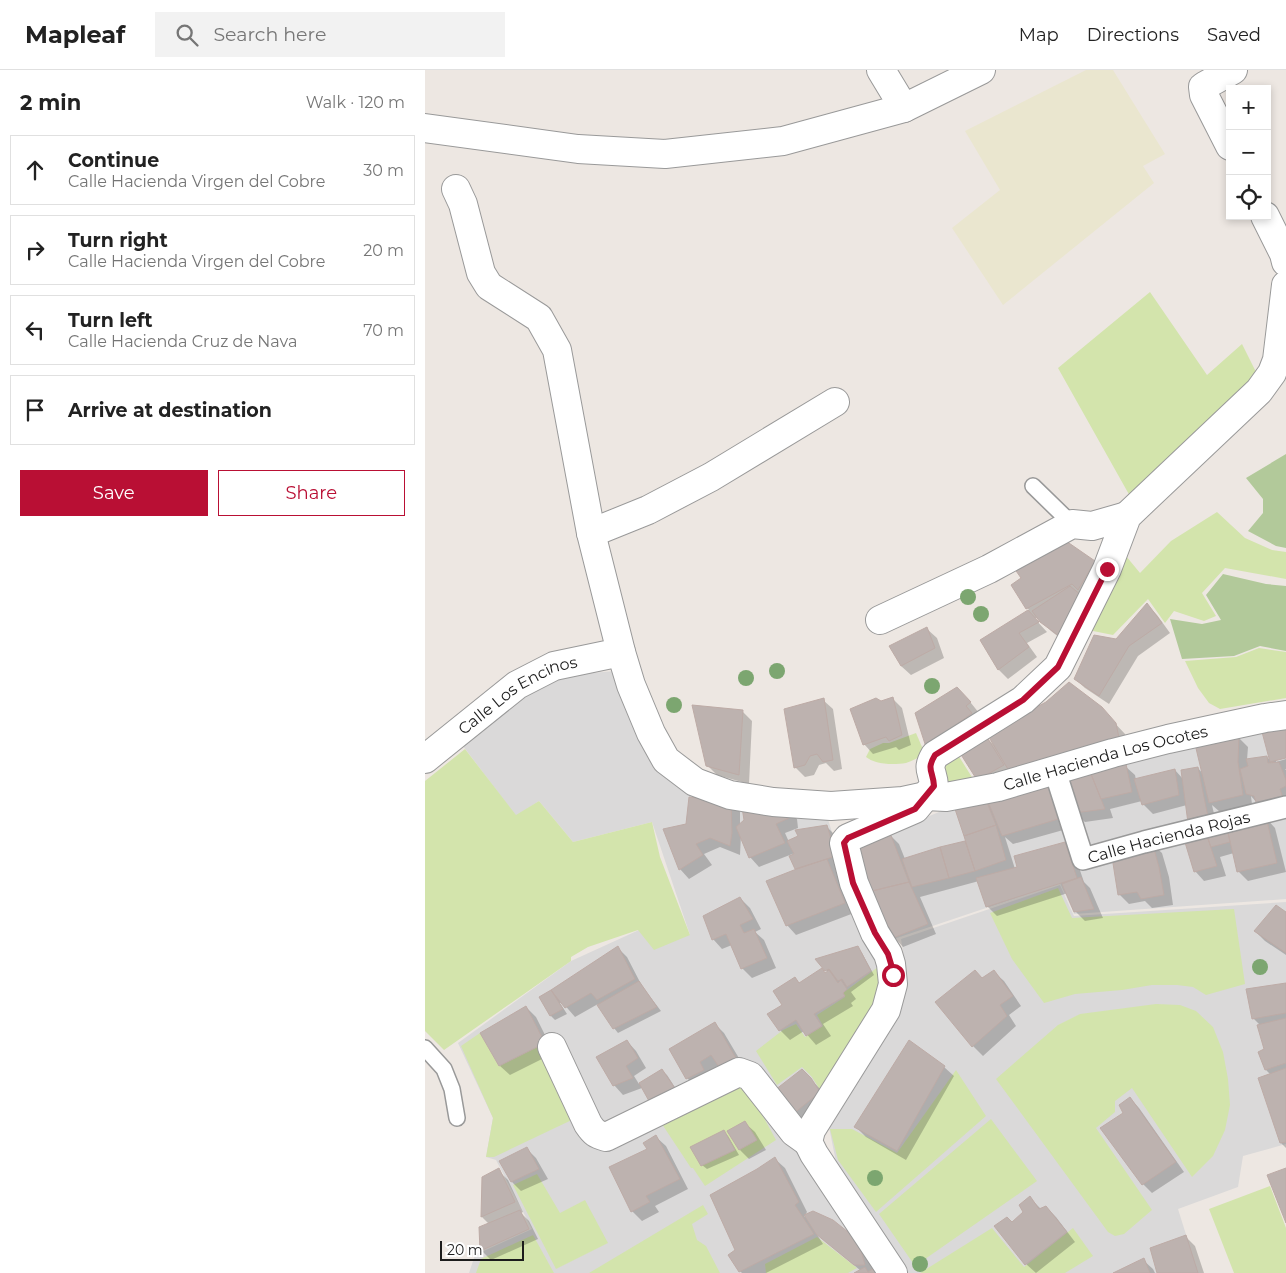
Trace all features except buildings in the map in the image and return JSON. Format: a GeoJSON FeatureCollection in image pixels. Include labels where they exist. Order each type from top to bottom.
{"type":"FeatureCollection","features":[{"type":"Feature","properties":{"kind":"street"},"geometry":{"type":"LineString","coordinates":[[881,70],[904,108]]}},
{"type":"Feature","properties":{"kind":"street"},"geometry":{"type":"LineString","coordinates":[[425,128],[578,149],[665,154],[783,140],[904,108],[981,70]]}},
{"type":"Feature","properties":{"kind":"street"},"geometry":{"type":"LineString","coordinates":[[1226,138],[1204,95],[1203,87],[1233,70]]}},
{"type":"Feature","properties":{"kind":"street","name":"Calle Hacienda Los Ocotes"},"geometry":{"type":"LineString","coordinates":[[456,189],[463,204],[481,273],[489,286],[539,318],[557,350],[591,533],[631,685],[651,733],[666,760],[695,782],[730,795],[773,802],[831,806],[903,801],[925,796],[946,797],[998,787],[1168,739],[1265,718],[1286,716]]}},
{"type":"Feature","properties":{"kind":"street"},"geometry":{"type":"LineString","coordinates":[[1267,220],[1286,262]]}},
{"type":"Feature","properties":{"kind":"street"},"geometry":{"type":"LineString","coordinates":[[808,1142],[811,1130],[887,1010],[893,984],[888,954],[875,933],[853,883],[844,843],[848,838],[915,809],[934,786],[930,772],[930,762],[935,755],[1023,700],[1058,667],[1107,569],[1127,516],[1259,391],[1272,373],[1277,360],[1286,285]]}},
{"type":"Feature","properties":{"kind":"street"},"geometry":{"type":"LineString","coordinates":[[591,533],[648,510],[711,477],[835,402]]}},
{"type":"Feature","properties":{"kind":"street"},"geometry":{"type":"LineString","coordinates":[[880,620],[989,569],[1072,524],[1092,526],[1127,516]]}},
{"type":"Feature","properties":{"kind":"street","name":"Calle Los Encinos"},"geometry":{"type":"LineString","coordinates":[[425,759],[517,685],[554,666],[621,652]]}},
{"type":"Feature","properties":{"kind":"street","name":"Calle Hacienda Rojas"},"geometry":{"type":"LineString","coordinates":[[1055,771],[1083,859],[1286,807]]}},
{"type":"Feature","properties":{"kind":"street"},"geometry":{"type":"LineString","coordinates":[[552,1047],[589,1124],[594,1132],[600,1135],[607,1136],[739,1072],[750,1076],[794,1132],[808,1142],[893,1273]]}},
{"type":"Feature","properties":{"kind":"lane"},"geometry":{"type":"LineString","coordinates":[[1033,486],[1072,524]]}},
{"type":"Feature","properties":{"kind":"lane"},"geometry":{"type":"LineString","coordinates":[[425,1048],[444,1070],[452,1089],[457,1118]]}},
{"type":"Feature","properties":{"kind":"shaded area"},"geometry":{"type":"Polygon","coordinates":[[[1086,70],[1113,70],[1165,154],[1143,166],[1154,183],[1003,305],[952,228],[1000,190],[965,131],[1086,70]]]}},
{"type":"Feature","properties":{"kind":"shaded area"},"geometry":{"type":"Polygon","coordinates":[[[615,671],[647,750],[672,782],[692,794],[826,813],[839,855],[882,965],[802,1151],[885,1273],[469,1273],[475,1255],[532,1229],[496,1160],[486,1157],[493,1118],[458,1043],[571,961],[639,930],[690,935],[652,822],[573,842],[539,801],[516,816],[463,746],[520,694],[556,676],[615,671]]]}},
{"type":"Feature","properties":{"kind":"shaded area"},"geometry":{"type":"Polygon","coordinates":[[[1286,725],[1286,899],[1074,914],[1060,883],[891,940],[850,842],[896,830],[951,807],[1052,778],[1286,725]]]}},
{"type":"Feature","properties":{"kind":"shaded area"},"geometry":{"type":"Polygon","coordinates":[[[1060,885],[1074,916],[1286,902],[1286,1144],[1243,1156],[1238,1187],[1178,1209],[1198,1273],[906,1273],[836,1162],[829,1127],[900,1004],[907,978],[901,939],[1060,885]]]}},
{"type":"Feature","properties":{"kind":"green space"},"geometry":{"type":"Polygon","coordinates":[[[1150,292],[1207,375],[1242,344],[1258,376],[1131,498],[1058,368],[1150,292]]]}},
{"type":"Feature","properties":{"kind":"green space"},"geometry":{"type":"Polygon","coordinates":[[[1286,454],[1286,548],[1276,546],[1248,531],[1263,513],[1263,499],[1246,478],[1286,454]]]}},
{"type":"Feature","properties":{"kind":"green space"},"geometry":{"type":"Polygon","coordinates":[[[1217,512],[1245,538],[1272,550],[1286,552],[1286,579],[1225,568],[1202,593],[1216,616],[1204,621],[1174,611],[1165,623],[1148,599],[1113,635],[1088,630],[1126,556],[1140,573],[1171,541],[1217,512]]]}},
{"type":"Feature","properties":{"kind":"green space"},"geometry":{"type":"Polygon","coordinates":[[[1223,574],[1266,584],[1286,586],[1286,651],[1260,646],[1234,656],[1182,659],[1170,619],[1202,624],[1221,620],[1206,595],[1223,574]]]}},
{"type":"Feature","properties":{"kind":"green space"},"geometry":{"type":"Polygon","coordinates":[[[1259,648],[1286,652],[1286,698],[1220,709],[1209,703],[1198,688],[1185,661],[1236,657],[1259,648]]]}},
{"type":"Feature","properties":{"kind":"green space"},"geometry":{"type":"Polygon","coordinates":[[[916,733],[925,754],[913,760],[901,764],[885,764],[875,762],[866,757],[870,749],[916,733]]]}},
{"type":"Feature","properties":{"kind":"green space"},"geometry":{"type":"Polygon","coordinates":[[[465,749],[516,815],[539,801],[573,842],[652,822],[660,857],[690,935],[654,950],[638,930],[588,947],[571,957],[571,961],[444,1050],[425,1031],[425,781],[465,749]]]}},
{"type":"Feature","properties":{"kind":"green space"},"geometry":{"type":"Polygon","coordinates":[[[958,755],[975,782],[951,784],[945,780],[944,767],[958,755]]]}},
{"type":"Feature","properties":{"kind":"green space"},"geometry":{"type":"Polygon","coordinates":[[[1058,888],[1072,918],[1234,909],[1245,984],[1206,995],[1193,987],[1152,985],[1075,994],[1044,1003],[1012,959],[990,913],[1058,888]]]}},
{"type":"Feature","properties":{"kind":"green space"},"geometry":{"type":"Polygon","coordinates":[[[878,967],[880,996],[844,1056],[820,1090],[812,1077],[802,1067],[777,1085],[756,1051],[783,1030],[796,1024],[805,1037],[823,1026],[817,1015],[845,997],[843,993],[878,967]]]}},
{"type":"Feature","properties":{"kind":"green space"},"geometry":{"type":"Polygon","coordinates":[[[1156,1004],[1180,1005],[1196,1011],[1213,1027],[1223,1052],[1230,1105],[1225,1130],[1213,1156],[1192,1177],[1132,1088],[1115,1101],[1115,1112],[1096,1128],[1152,1210],[1124,1234],[1115,1236],[1108,1232],[996,1079],[1058,1025],[1080,1014],[1156,1004]]]}},
{"type":"Feature","properties":{"kind":"green space"},"geometry":{"type":"Polygon","coordinates":[[[480,1033],[499,1066],[545,1043],[576,1118],[494,1157],[486,1157],[493,1118],[461,1046],[480,1033]]]}},
{"type":"Feature","properties":{"kind":"green space"},"geometry":{"type":"Polygon","coordinates":[[[956,1070],[986,1116],[876,1212],[838,1160],[830,1129],[852,1129],[897,1153],[956,1070]]]}},
{"type":"Feature","properties":{"kind":"green space"},"geometry":{"type":"Polygon","coordinates":[[[742,1083],[757,1105],[776,1140],[705,1186],[658,1118],[742,1083]]]}},
{"type":"Feature","properties":{"kind":"green space"},"geometry":{"type":"Polygon","coordinates":[[[991,1119],[1037,1181],[915,1266],[879,1214],[991,1119]]]}},
{"type":"Feature","properties":{"kind":"green space"},"geometry":{"type":"Polygon","coordinates":[[[537,1174],[560,1213],[585,1200],[608,1243],[556,1269],[513,1185],[537,1174]]]}},
{"type":"Feature","properties":{"kind":"green space"},"geometry":{"type":"Polygon","coordinates":[[[1270,1186],[1286,1228],[1286,1273],[1234,1273],[1209,1209],[1270,1186]]]}},
{"type":"Feature","properties":{"kind":"green space"},"geometry":{"type":"Polygon","coordinates":[[[703,1205],[708,1214],[692,1224],[697,1240],[706,1246],[720,1273],[589,1273],[703,1205]]]}},
{"type":"Feature","properties":{"kind":"green space"},"geometry":{"type":"Polygon","coordinates":[[[992,1228],[1024,1267],[1073,1228],[1093,1256],[1065,1273],[920,1273],[992,1228]]]}},
{"type":"Feature","properties":{"kind":"green space"},"geometry":{"type":"Polygon","coordinates":[[[533,1235],[554,1273],[476,1273],[481,1259],[533,1235]]]}},
{"type":"Feature","properties":{"kind":"green space"},"geometry":{"type":"Polygon","coordinates":[[[817,1237],[857,1268],[848,1273],[766,1273],[765,1264],[817,1237]]]}},
{"type":"Feature","properties":{"kind":"route"},"geometry":{"type":"LineString","coordinates":[[893,975],[888,954],[875,933],[853,883],[844,843],[848,838],[915,809],[934,786],[930,772],[930,762],[935,755],[1023,700],[1058,667],[1107,569]]}}]}
